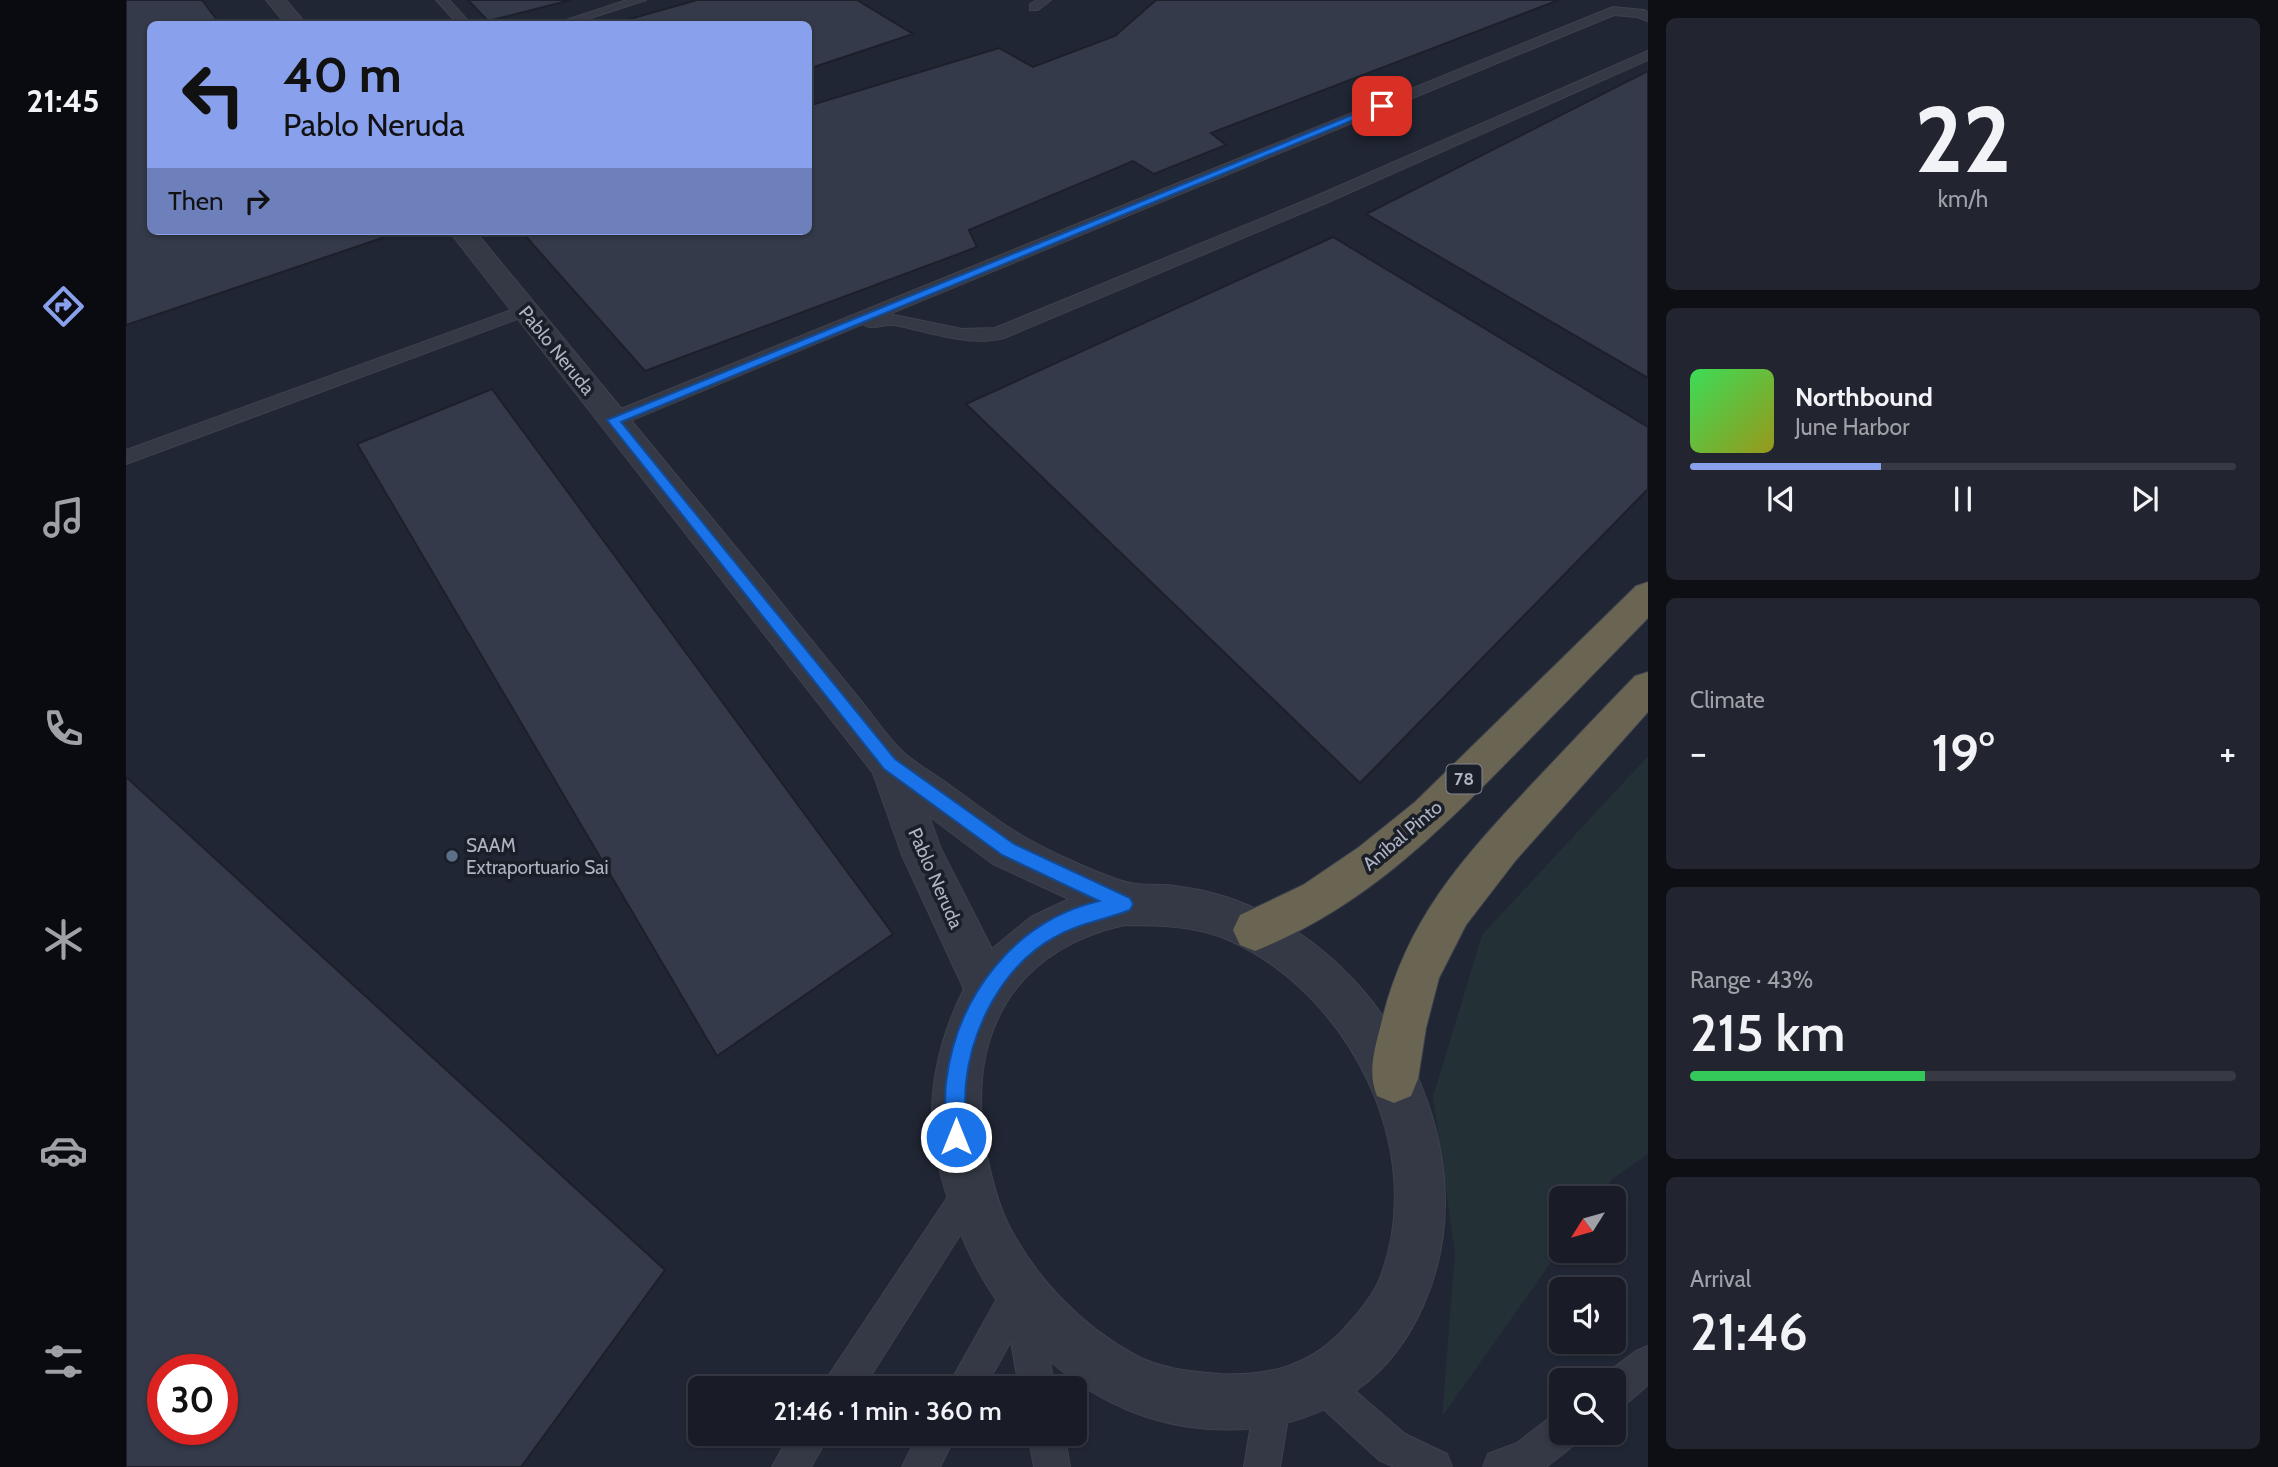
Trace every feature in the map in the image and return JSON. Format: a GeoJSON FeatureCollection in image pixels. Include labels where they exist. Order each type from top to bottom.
{"type":"FeatureCollection","features":[{"type":"Feature","properties":{"kind":"highway","name":"Aníbal Pinto"},"geometry":{"type":"LineString","coordinates":[[1255,930],[1318,899],[1384,853],[1429,815],[1648,596]]}},
{"type":"Feature","properties":{"kind":"highway"},"geometry":{"type":"LineString","coordinates":[[1394,1079],[1401,1030],[1414,986],[1429,947],[1454,903],[1485,865],[1648,687]]}},
{"type":"Feature","properties":{"kind":"street"},"geometry":{"type":"LineString","coordinates":[[276,0],[294,21]]}},
{"type":"Feature","properties":{"kind":"street","name":"Pablo Neruda"},"geometry":{"type":"LineString","coordinates":[[464,235],[889,764],[1008,850],[1124,904]]}},
{"type":"Feature","properties":{"kind":"street","name":"Pablo Neruda"},"geometry":{"type":"LineString","coordinates":[[889,764],[923,855],[988,990]]}},
{"type":"Feature","properties":{"kind":"street"},"geometry":{"type":"LineString","coordinates":[[1124,904],[1179,906],[1211,913],[1255,930],[1297,957],[1335,990],[1368,1031],[1394,1079],[1411,1126],[1420,1175],[1419,1225],[1409,1273],[1388,1317],[1358,1354],[1319,1382],[1273,1400],[1219,1405],[1163,1395],[1109,1372],[1061,1337],[1019,1293],[988,1244],[968,1194],[956,1137],[956,1083],[967,1033],[988,990],[1014,957],[1046,931],[1084,914],[1124,904]]}},
{"type":"Feature","properties":{"kind":"lane"},"geometry":{"type":"LineString","coordinates":[[442,0],[462,21]]}},
{"type":"Feature","properties":{"kind":"lane"},"geometry":{"type":"LineString","coordinates":[[570,21],[640,0]]}},
{"type":"Feature","properties":{"kind":"lane"},"geometry":{"type":"LineString","coordinates":[[1034,7],[1045,0]]}},
{"type":"Feature","properties":{"kind":"lane"},"geometry":{"type":"LineString","coordinates":[[613,420],[846,327],[1613,11],[1640,13],[1648,17]]}},
{"type":"Feature","properties":{"kind":"lane"},"geometry":{"type":"LineString","coordinates":[[846,327],[890,319],[962,335],[998,334],[1320,200],[1648,55]]}},
{"type":"Feature","properties":{"kind":"lane"},"geometry":{"type":"LineString","coordinates":[[126,457],[525,310]]}},
{"type":"Feature","properties":{"kind":"lane"},"geometry":{"type":"LineString","coordinates":[[850,1376],[968,1194]]}},
{"type":"Feature","properties":{"kind":"lane"},"geometry":{"type":"LineString","coordinates":[[972,1376],[1019,1293]]}},
{"type":"Feature","properties":{"kind":"lane"},"geometry":{"type":"LineString","coordinates":[[1019,1293],[1035,1376]]}},
{"type":"Feature","properties":{"kind":"lane"},"geometry":{"type":"LineString","coordinates":[[1626,1380],[1648,1363]]}},
{"type":"Feature","properties":{"kind":"lane"},"geometry":{"type":"LineString","coordinates":[[1319,1382],[1392,1447],[1434,1467]]}},
{"type":"Feature","properties":{"kind":"lane"},"geometry":{"type":"LineString","coordinates":[[1262,1467],[1273,1400]]}},
{"type":"Feature","properties":{"kind":"lane"},"geometry":{"type":"LineString","coordinates":[[1501,1467],[1528,1458],[1549,1441]]}},
{"type":"Feature","properties":{"kind":"lane"},"geometry":{"type":"LineString","coordinates":[[790,1467],[804,1446]]}},
{"type":"Feature","properties":{"kind":"lane"},"geometry":{"type":"LineString","coordinates":[[920,1467],[932,1446]]}},
{"type":"Feature","properties":{"kind":"lane"},"geometry":{"type":"LineString","coordinates":[[1048,1446],[1052,1467]]}},
{"type":"Feature","properties":{"kind":"shaded area"},"geometry":{"type":"Polygon","coordinates":[[[1648,756],[1648,1154],[1612,1179],[1607,1186],[1549,1186],[1550,1264],[1442,1417],[1455,1253],[1433,1097],[1482,935],[1648,756]]]}},
{"type":"Feature","properties":{"kind":"building"},"geometry":{"type":"Polygon","coordinates":[[[126,0],[202,0],[218,21],[147,21],[147,235],[379,235],[382,238],[126,325],[126,0]]]}},
{"type":"Feature","properties":{"kind":"building"},"geometry":{"type":"Polygon","coordinates":[[[468,0],[571,0],[488,21],[468,0]]]}},
{"type":"Feature","properties":{"kind":"building"},"geometry":{"type":"Polygon","coordinates":[[[697,0],[857,0],[913,34],[812,68],[812,21],[623,21],[697,0]]]}},
{"type":"Feature","properties":{"kind":"building"},"geometry":{"type":"Polygon","coordinates":[[[1156,0],[1559,0],[1211,133],[1226,145],[1154,174],[1133,161],[969,230],[977,247],[645,371],[525,235],[812,235],[812,105],[999,48],[1033,67],[1115,36],[1156,0]]]}},
{"type":"Feature","properties":{"kind":"building"},"geometry":{"type":"Polygon","coordinates":[[[1648,71],[1648,378],[1366,214],[1648,71]]]}},
{"type":"Feature","properties":{"kind":"building"},"geometry":{"type":"Polygon","coordinates":[[[1333,237],[1648,427],[1648,489],[1360,783],[966,404],[1333,237]]]}},
{"type":"Feature","properties":{"kind":"building"},"geometry":{"type":"Polygon","coordinates":[[[492,389],[893,934],[717,1056],[357,444],[492,389]]]}},
{"type":"Feature","properties":{"kind":"building"},"geometry":{"type":"Polygon","coordinates":[[[126,777],[665,1270],[521,1467],[126,1467],[126,777]]]}},
{"type":"Feature","properties":{"kind":"place","name":"SAAM Extraportuario Sai"},"geometry":{"type":"Point","coordinates":[452,856]}},
{"type":"Feature","properties":{"kind":"route"},"geometry":{"type":"LineString","coordinates":[[956,1137],[956,1083],[967,1033],[988,990],[1014,957],[1046,931],[1084,914],[1124,904],[1008,850],[889,764],[613,420],[1382,106]]}}]}
